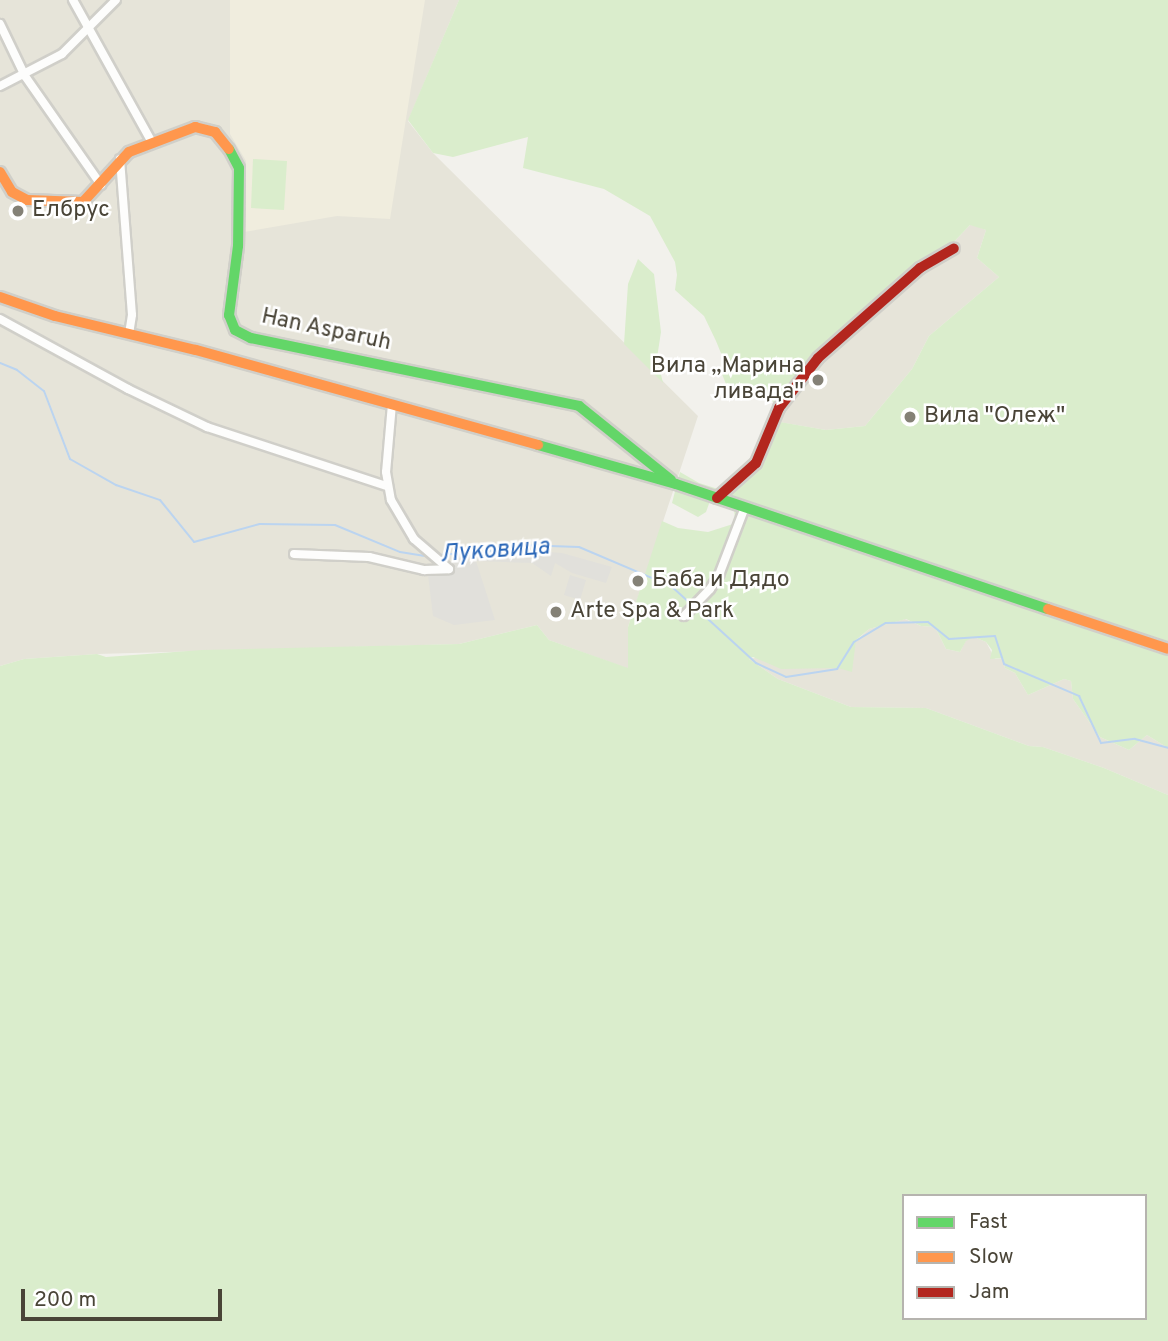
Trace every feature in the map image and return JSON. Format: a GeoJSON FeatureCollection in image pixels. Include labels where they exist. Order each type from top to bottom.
{"type":"FeatureCollection","features":[{"type":"Feature","properties":{"kind":"street"},"geometry":{"type":"LineString","coordinates":[[73,0],[151,141]]}},
{"type":"Feature","properties":{"kind":"street"},"geometry":{"type":"LineString","coordinates":[[0,86],[25,76],[62,54],[116,0]]}},
{"type":"Feature","properties":{"kind":"street"},"geometry":{"type":"LineString","coordinates":[[0,24],[25,76],[101,185]]}},
{"type":"Feature","properties":{"kind":"street","name":"Han Asparuh"},"geometry":{"type":"LineString","coordinates":[[0,172],[2,186],[27,200],[83,202],[101,185],[120,159],[151,141],[195,127],[215,132],[233,153],[239,168],[239,246],[229,315],[235,330],[242,334],[579,406],[676,484]]}},
{"type":"Feature","properties":{"kind":"street"},"geometry":{"type":"LineString","coordinates":[[120,159],[126,269],[132,315],[129,334]]}},
{"type":"Feature","properties":{"kind":"street"},"geometry":{"type":"LineString","coordinates":[[717,498],[756,463],[779,408],[818,358],[920,268],[954,248]]}},
{"type":"Feature","properties":{"kind":"street"},"geometry":{"type":"LineString","coordinates":[[0,297],[55,316],[392,404],[676,484],[1168,649]]}},
{"type":"Feature","properties":{"kind":"street"},"geometry":{"type":"LineString","coordinates":[[0,319],[25,330],[128,389],[208,427],[386,486]]}},
{"type":"Feature","properties":{"kind":"street"},"geometry":{"type":"LineString","coordinates":[[294,554],[369,557],[424,570],[449,569],[414,539],[404,526],[386,486],[392,404]]}},
{"type":"Feature","properties":{"kind":"street"},"geometry":{"type":"LineString","coordinates":[[687,614],[719,575],[746,507]]}},
{"type":"Feature","properties":{"kind":"shaded area"},"geometry":{"type":"Polygon","coordinates":[[[0,0],[459,0],[408,121],[433,153],[698,416],[628,627],[629,669],[549,640],[537,625],[459,644],[97,654],[24,659],[0,666],[0,0]]]}},
{"type":"Feature","properties":{"kind":"shaded area"},"geometry":{"type":"Polygon","coordinates":[[[230,0],[425,0],[390,219],[337,216],[244,232],[246,161],[230,134],[230,0]]]}},
{"type":"Feature","properties":{"kind":"shaded area"},"geometry":{"type":"Polygon","coordinates":[[[971,224],[986,230],[977,258],[999,277],[929,336],[912,369],[865,426],[826,430],[779,422],[783,408],[803,378],[971,224]]]}},
{"type":"Feature","properties":{"kind":"shaded area"},"geometry":{"type":"Polygon","coordinates":[[[522,550],[562,553],[612,567],[606,583],[572,573],[555,563],[551,576],[532,563],[476,561],[495,620],[454,625],[433,616],[428,575],[467,555],[522,550]]]}},
{"type":"Feature","properties":{"kind":"shaded area"},"geometry":{"type":"Polygon","coordinates":[[[570,575],[586,580],[580,600],[564,595],[570,575]]]}},
{"type":"Feature","properties":{"kind":"shaded area"},"geometry":{"type":"Polygon","coordinates":[[[905,619],[921,626],[935,627],[946,649],[960,652],[966,640],[974,637],[986,642],[995,659],[1003,658],[1005,668],[1015,673],[1028,695],[1064,679],[1071,681],[1073,699],[1100,737],[1129,750],[1147,735],[1168,748],[1168,795],[1104,768],[1043,747],[1029,746],[926,708],[851,707],[778,679],[749,659],[856,641],[869,629],[905,619]]]}},
{"type":"Feature","properties":{"kind":"green space"},"geometry":{"type":"Polygon","coordinates":[[[459,0],[1168,0],[1168,748],[1147,735],[1129,750],[1100,737],[1073,699],[1071,681],[1064,679],[1028,695],[1015,673],[1005,668],[1003,658],[990,659],[992,650],[986,642],[974,637],[966,641],[960,652],[946,649],[935,627],[921,626],[906,619],[869,629],[856,640],[852,672],[838,668],[781,669],[753,657],[749,659],[778,679],[851,707],[926,708],[1029,746],[1043,747],[1104,768],[1168,795],[1168,1341],[0,1341],[0,666],[24,659],[97,654],[106,657],[202,650],[459,644],[537,625],[549,640],[628,668],[628,627],[662,521],[678,528],[708,532],[733,524],[735,519],[734,509],[726,502],[710,501],[706,512],[698,517],[672,503],[680,472],[699,483],[718,489],[758,456],[776,405],[761,389],[728,389],[722,374],[727,368],[716,341],[704,316],[675,290],[675,262],[650,216],[604,189],[523,168],[528,137],[453,157],[433,153],[408,120],[459,0]],[[970,225],[949,247],[824,354],[783,408],[780,422],[826,430],[865,426],[912,369],[929,336],[999,277],[977,258],[986,230],[970,225]]]}},
{"type":"Feature","properties":{"kind":"green space"},"geometry":{"type":"Polygon","coordinates":[[[253,159],[287,161],[284,210],[251,208],[253,159]]]}},
{"type":"Feature","properties":{"kind":"green space"},"geometry":{"type":"Polygon","coordinates":[[[638,259],[654,274],[661,332],[657,358],[663,383],[624,344],[628,284],[638,259]]]}},
{"type":"Feature","properties":{"kind":"waterway","name":"Луковица"},"geometry":{"type":"LineString","coordinates":[[0,363],[17,370],[44,391],[70,459],[116,485],[160,500],[194,542],[260,524],[335,525],[400,552],[430,557]]}},
{"type":"Feature","properties":{"kind":"waterway","name":"Луковица"},"geometry":{"type":"LineString","coordinates":[[439,555],[508,550],[521,545],[579,547],[671,586],[690,603]]}},
{"type":"Feature","properties":{"kind":"waterway","name":"Луковица"},"geometry":{"type":"LineString","coordinates":[[697,609],[756,663],[786,677],[837,669],[854,642],[886,623],[928,622],[949,639],[995,636],[1004,664],[1079,696],[1101,743],[1135,739],[1168,748]]}},
{"type":"Feature","properties":{"kind":"traffic: fast"},"geometry":{"type":"LineString","coordinates":[[229,149],[239,168],[238,246],[229,315],[235,330],[251,338],[579,406],[671,480]]}},
{"type":"Feature","properties":{"kind":"traffic: fast"},"geometry":{"type":"LineString","coordinates":[[538,445],[676,484],[1048,609]]}},
{"type":"Feature","properties":{"kind":"traffic: slow"},"geometry":{"type":"LineString","coordinates":[[0,172],[12,192],[27,200],[83,202],[129,152],[195,127],[215,132],[229,149]]}},
{"type":"Feature","properties":{"kind":"traffic: slow"},"geometry":{"type":"LineString","coordinates":[[0,297],[55,316],[196,350],[538,445]]}},
{"type":"Feature","properties":{"kind":"traffic: slow"},"geometry":{"type":"LineString","coordinates":[[1048,609],[1168,649]]}},
{"type":"Feature","properties":{"kind":"traffic: jam"},"geometry":{"type":"LineString","coordinates":[[717,498],[756,463],[779,408],[818,358],[920,268],[954,248]]}},
{"type":"Feature","properties":{"kind":"place","name":"Елбрус"},"geometry":{"type":"Point","coordinates":[18,211]}},
{"type":"Feature","properties":{"kind":"place","name":"Вила ,,Марина ливада''"},"geometry":{"type":"Point","coordinates":[818,380]}},
{"type":"Feature","properties":{"kind":"place","name":"Вила \"Олеж\""},"geometry":{"type":"Point","coordinates":[910,417]}},
{"type":"Feature","properties":{"kind":"place","name":"Баба и Дядо"},"geometry":{"type":"Point","coordinates":[638,581]}},
{"type":"Feature","properties":{"kind":"place","name":"Arte Spa & Park"},"geometry":{"type":"Point","coordinates":[556,612]}}]}
